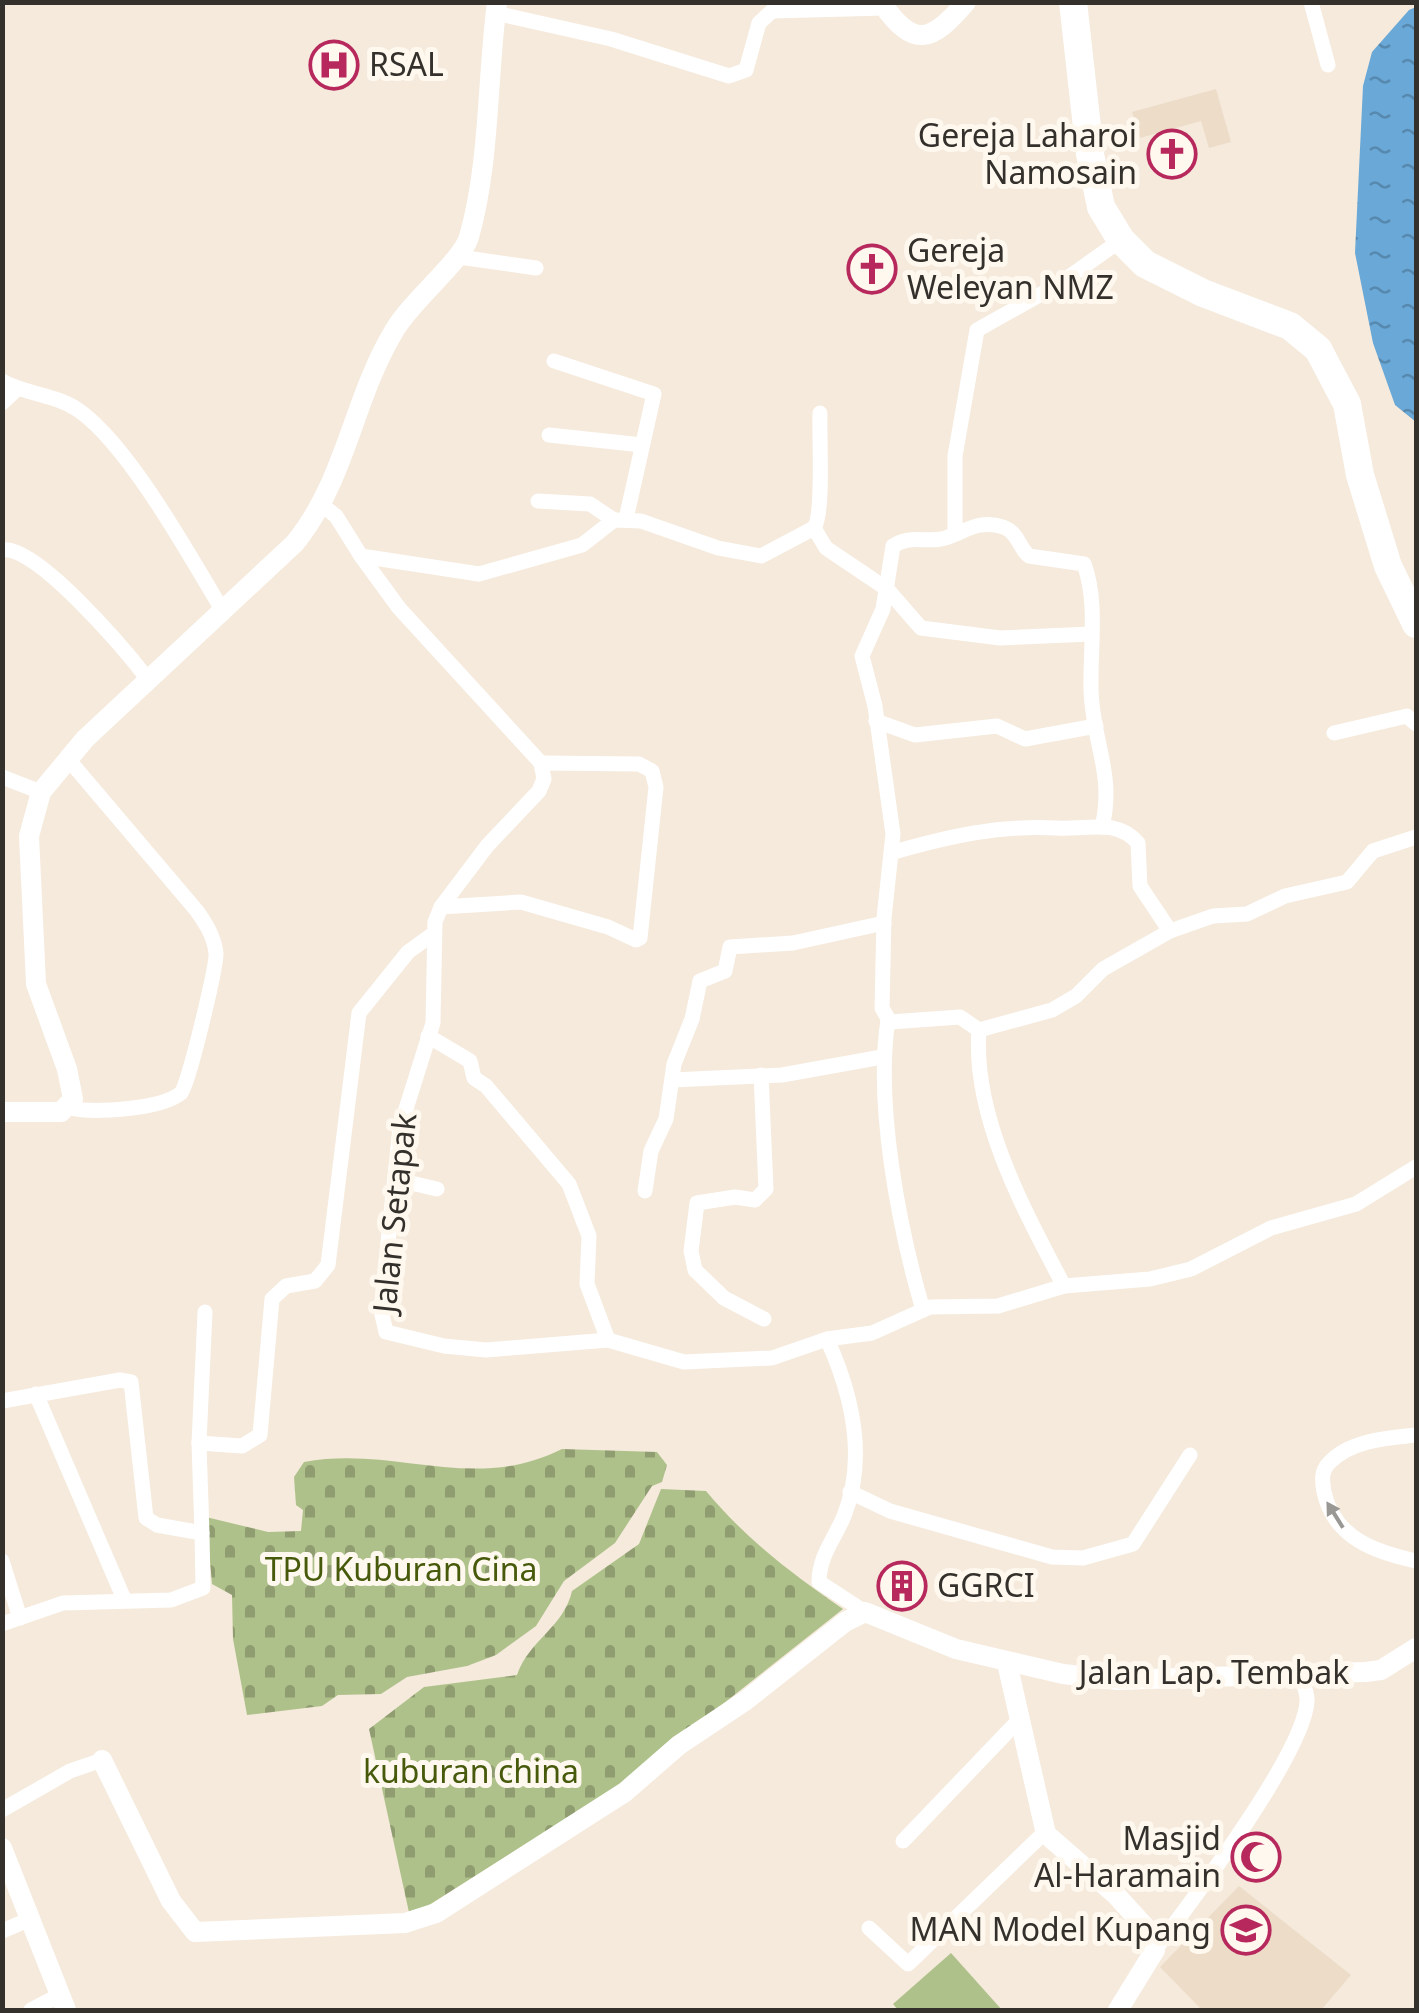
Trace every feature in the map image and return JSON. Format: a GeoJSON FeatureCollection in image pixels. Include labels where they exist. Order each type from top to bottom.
{"type":"FeatureCollection","features":[{"type":"Feature","properties":{"kind":"highway"},"geometry":{"type":"LineString","coordinates":[[1074,16],[1094,186],[1101,207],[1121,240],[1145,264],[1203,293],[1290,326],[1318,350],[1347,404],[1360,475],[1384,552],[1416,624]]}},
{"type":"Feature","properties":{"kind":"street"},"geometry":{"type":"LineString","coordinates":[[69,1108],[74,1091],[36,984],[29,836],[41,792],[68,758],[147,678],[224,613],[295,543],[322,505],[394,330],[430,283],[459,257],[470,235],[496,8],[729,76],[746,70],[759,23],[772,12],[883,5],[900,28],[920,36],[942,30],[966,2]]}},
{"type":"Feature","properties":{"kind":"street"},"geometry":{"type":"LineString","coordinates":[[1061,2],[1074,16]]}},
{"type":"Feature","properties":{"kind":"street"},"geometry":{"type":"LineString","coordinates":[[1310,2],[1328,66]]}},
{"type":"Feature","properties":{"kind":"street"},"geometry":{"type":"LineString","coordinates":[[955,530],[956,456],[977,330],[1058,284],[1121,240]]}},
{"type":"Feature","properties":{"kind":"street"},"geometry":{"type":"LineString","coordinates":[[459,257],[536,268]]}},
{"type":"Feature","properties":{"kind":"street"},"geometry":{"type":"LineString","coordinates":[[361,556],[479,574],[582,545],[620,519],[655,398],[651,391],[554,361]]}},
{"type":"Feature","properties":{"kind":"street"},"geometry":{"type":"LineString","coordinates":[[2,404],[10,385],[63,401],[82,412],[104,435],[178,535],[224,613]]}},
{"type":"Feature","properties":{"kind":"street"},"geometry":{"type":"LineString","coordinates":[[538,501],[590,504],[620,519],[760,556],[814,528],[821,511],[817,477],[820,414]]}},
{"type":"Feature","properties":{"kind":"street"},"geometry":{"type":"LineString","coordinates":[[549,434],[642,445]]}},
{"type":"Feature","properties":{"kind":"street"},"geometry":{"type":"LineString","coordinates":[[322,505],[336,516],[399,608],[541,763],[639,764],[652,770],[656,787],[640,938],[521,902],[440,907]]}},
{"type":"Feature","properties":{"kind":"street"},"geometry":{"type":"LineString","coordinates":[[924,1310],[905,1242],[882,1057],[888,1020],[882,1008],[884,923],[894,852],[876,720],[862,656],[878,626],[888,589],[893,546],[903,540],[947,538],[955,530],[1001,526],[1016,536],[1029,556],[1084,564],[1090,589],[1096,726],[1108,778],[1102,828]]}},
{"type":"Feature","properties":{"kind":"street"},"geometry":{"type":"LineString","coordinates":[[814,528],[826,548],[888,589],[904,614],[928,630],[1012,638],[1091,634]]}},
{"type":"Feature","properties":{"kind":"street"},"geometry":{"type":"LineString","coordinates":[[2,550],[19,550],[69,593],[113,634],[147,678]]}},
{"type":"Feature","properties":{"kind":"street"},"geometry":{"type":"LineString","coordinates":[[1334,733],[1407,716],[1416,724]]}},
{"type":"Feature","properties":{"kind":"street"},"geometry":{"type":"LineString","coordinates":[[876,720],[916,735],[997,726],[1025,739],[1096,726]]}},
{"type":"Feature","properties":{"kind":"street"},"geometry":{"type":"LineString","coordinates":[[2,1112],[108,1110],[164,1101],[184,1090],[193,1069],[216,952],[210,930],[197,911],[68,758]]}},
{"type":"Feature","properties":{"kind":"street","name":"Jalan Setapak"},"geometry":{"type":"LineString","coordinates":[[541,763],[544,779],[539,792],[488,846],[440,907],[432,934],[437,964],[428,1036],[403,1115],[381,1310],[386,1332],[444,1346],[486,1350],[608,1340],[684,1362],[772,1358],[827,1339],[872,1333],[924,1310],[998,1306],[1064,1286],[1150,1279],[1192,1269],[1271,1228],[1356,1204],[1416,1167]]}},
{"type":"Feature","properties":{"kind":"street"},"geometry":{"type":"LineString","coordinates":[[2,777],[41,792]]}},
{"type":"Feature","properties":{"kind":"street"},"geometry":{"type":"LineString","coordinates":[[894,852],[968,831],[1037,825],[1120,828],[1138,843],[1140,886],[1170,932]]}},
{"type":"Feature","properties":{"kind":"street"},"geometry":{"type":"LineString","coordinates":[[888,1020],[899,1023],[960,1018],[980,1030],[1052,1010],[1076,996],[1104,969],[1170,932],[1212,916],[1248,914],[1285,896],[1346,882],[1373,852],[1416,838]]}},
{"type":"Feature","properties":{"kind":"street"},"geometry":{"type":"LineString","coordinates":[[645,1191],[647,1166],[666,1119],[672,1080],[700,981],[725,971],[730,947],[793,943],[884,923]]}},
{"type":"Feature","properties":{"kind":"street"},"geometry":{"type":"LineString","coordinates":[[199,1444],[242,1446],[260,1435],[272,1299],[286,1286],[314,1281],[328,1265],[359,1013],[408,952],[432,934]]}},
{"type":"Feature","properties":{"kind":"street"},"geometry":{"type":"LineString","coordinates":[[980,1030],[979,1071],[991,1119],[1064,1286]]}},
{"type":"Feature","properties":{"kind":"street"},"geometry":{"type":"LineString","coordinates":[[428,1036],[470,1061],[474,1078],[486,1086],[569,1184],[589,1236],[587,1284],[608,1340]]}},
{"type":"Feature","properties":{"kind":"street"},"geometry":{"type":"LineString","coordinates":[[672,1080],[727,1080],[882,1057]]}},
{"type":"Feature","properties":{"kind":"street"},"geometry":{"type":"LineString","coordinates":[[761,1075],[766,1189],[755,1200],[735,1197],[696,1204],[691,1251],[696,1270],[707,1286],[764,1319]]}},
{"type":"Feature","properties":{"kind":"street"},"geometry":{"type":"LineString","coordinates":[[398,1180],[437,1189]]}},
{"type":"Feature","properties":{"kind":"street"},"geometry":{"type":"LineString","coordinates":[[2,1624],[64,1604],[172,1600],[204,1588],[199,1444],[205,1312]]}},
{"type":"Feature","properties":{"kind":"street"},"geometry":{"type":"LineString","coordinates":[[827,1339],[853,1416],[856,1455],[844,1516],[822,1558],[819,1582],[865,1612]]}},
{"type":"Feature","properties":{"kind":"street"},"geometry":{"type":"LineString","coordinates":[[2,1400],[128,1380],[134,1397],[146,1518],[202,1533]]}},
{"type":"Feature","properties":{"kind":"street"},"geometry":{"type":"LineString","coordinates":[[36,1394],[124,1599]]}},
{"type":"Feature","properties":{"kind":"street"},"geometry":{"type":"LineString","coordinates":[[1416,1435],[1382,1439],[1345,1452],[1329,1462],[1322,1483],[1335,1521],[1347,1533],[1377,1551],[1416,1561]]}},
{"type":"Feature","properties":{"kind":"street"},"geometry":{"type":"LineString","coordinates":[[850,1492],[890,1511],[1001,1544],[1052,1557],[1083,1558],[1133,1544],[1190,1454]]}},
{"type":"Feature","properties":{"kind":"street"},"geometry":{"type":"LineString","coordinates":[[2,1561],[20,1618]]}},
{"type":"Feature","properties":{"kind":"street"},"geometry":{"type":"LineString","coordinates":[[2,1810],[70,1771],[102,1760],[171,1901],[195,1932],[405,1923],[436,1913],[624,1792],[679,1745],[746,1701],[845,1622],[865,1612]]}},
{"type":"Feature","properties":{"kind":"street","name":"Jalan Lap. Tembak"},"geometry":{"type":"LineString","coordinates":[[865,1612],[956,1649],[1007,1663],[1117,1680],[1382,1670],[1416,1648]]}},
{"type":"Feature","properties":{"kind":"street"},"geometry":{"type":"LineString","coordinates":[[1007,1663],[1017,1722],[1046,1830],[1152,1930],[1155,1950]]}},
{"type":"Feature","properties":{"kind":"street"},"geometry":{"type":"LineString","coordinates":[[1118,2010],[1256,1806],[1293,1740],[1308,1699],[1300,1672]]}},
{"type":"Feature","properties":{"kind":"street"},"geometry":{"type":"LineString","coordinates":[[903,1841],[1017,1722]]}},
{"type":"Feature","properties":{"kind":"street"},"geometry":{"type":"LineString","coordinates":[[869,1928],[908,1964],[1046,1830]]}},
{"type":"Feature","properties":{"kind":"street"},"geometry":{"type":"LineString","coordinates":[[2,1848],[63,2003],[31,2010]]}},
{"type":"Feature","properties":{"kind":"street"},"geometry":{"type":"LineString","coordinates":[[2,1930],[28,1920]]}},
{"type":"Feature","properties":{"kind":"shaded area"},"geometry":{"type":"Polygon","coordinates":[[[1216,89],[1231,142],[1209,148],[1201,121],[1140,138],[1132,112],[1216,89]]]}},
{"type":"Feature","properties":{"kind":"shaded area","name":"MAN Model Kupang"},"geometry":{"type":"Polygon","coordinates":[[[1239,1886],[1351,1975],[1321,2010],[1202,2010],[1160,1967],[1239,1886]]]}},
{"type":"Feature","properties":{"kind":"green space","name":"TPU Kuburan Cina"},"geometry":{"type":"Polygon","coordinates":[[[562,1449],[657,1452],[667,1465],[662,1482],[652,1486],[615,1543],[564,1581],[536,1626],[496,1655],[467,1666],[407,1677],[381,1694],[338,1695],[322,1706],[247,1715],[233,1639],[232,1595],[212,1584],[206,1517],[268,1532],[301,1531],[303,1510],[296,1505],[294,1477],[304,1462],[338,1458],[497,1468],[529,1462],[562,1449]]]}},
{"type":"Feature","properties":{"kind":"green space","name":"kuburan china"},"geometry":{"type":"Polygon","coordinates":[[[661,1489],[706,1491],[770,1555],[843,1609],[623,1783],[410,1917],[369,1729],[424,1687],[517,1675],[530,1652],[562,1614],[572,1591],[639,1544],[661,1489]]]}},
{"type":"Feature","properties":{"kind":"green space"},"geometry":{"type":"Polygon","coordinates":[[[951,1953],[1002,2010],[898,2010],[893,2004],[951,1953]]]}},
{"type":"Feature","properties":{"kind":"water"},"geometry":{"type":"Polygon","coordinates":[[[1416,7],[1416,422],[1395,405],[1373,343],[1355,253],[1363,86],[1372,52],[1416,7]]]}},
{"type":"Feature","properties":{"kind":"place","name":"RSAL"},"geometry":{"type":"Point","coordinates":[334,65]}},
{"type":"Feature","properties":{"kind":"place","name":"Gereja Laharoi Namosain"},"geometry":{"type":"Point","coordinates":[1172,154]}},
{"type":"Feature","properties":{"kind":"place","name":"Gereja Weleyan NMZ"},"geometry":{"type":"Point","coordinates":[872,269]}},
{"type":"Feature","properties":{"kind":"place","name":"GGRCI"},"geometry":{"type":"Point","coordinates":[902,1586]}},
{"type":"Feature","properties":{"kind":"place","name":"Masjid Al-Haramain"},"geometry":{"type":"Point","coordinates":[1256,1857]}},
{"type":"Feature","properties":{"kind":"place","name":"MAN Model Kupang"},"geometry":{"type":"Point","coordinates":[1246,1930]}}]}
